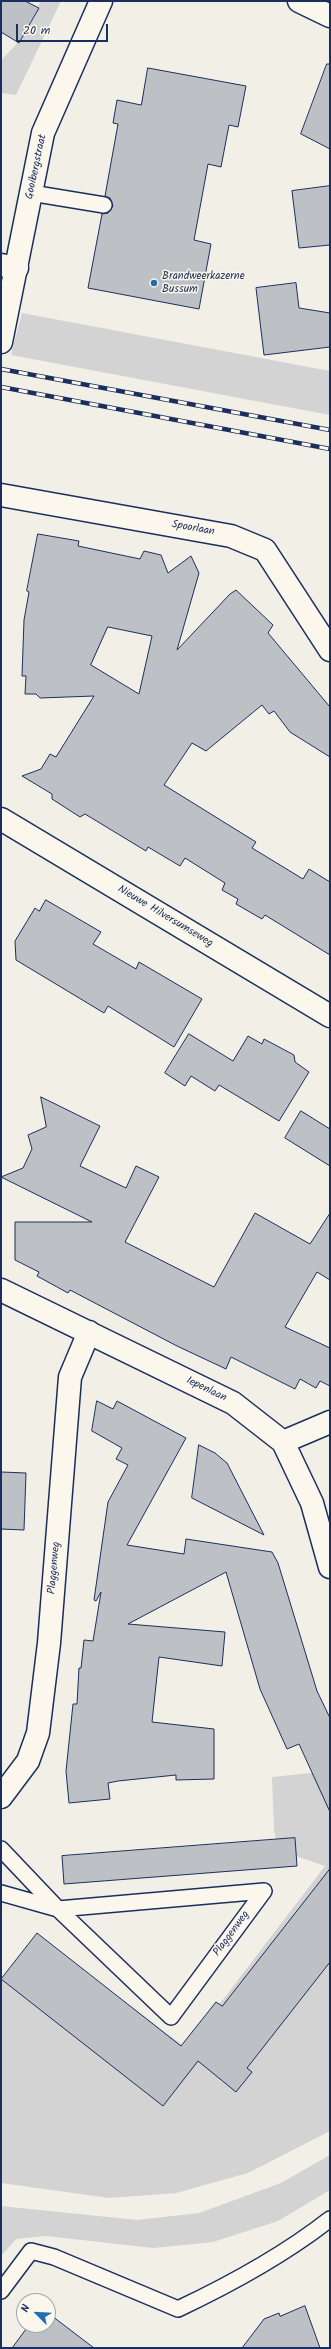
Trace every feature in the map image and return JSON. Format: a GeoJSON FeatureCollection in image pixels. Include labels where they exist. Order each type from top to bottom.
{"type":"FeatureCollection","features":[{"type":"Feature","properties":{"kind":"street","name":"Gooibergstraat"},"geometry":{"type":"LineString","coordinates":[[1,342],[9,267],[31,193],[43,133],[101,1]]}},
{"type":"Feature","properties":{"kind":"street"},"geometry":{"type":"LineString","coordinates":[[299,1],[330,16]]}},
{"type":"Feature","properties":{"kind":"street","name":"Spoorlaan"},"geometry":{"type":"LineString","coordinates":[[1,495],[231,536],[265,550],[330,650]]}},
{"type":"Feature","properties":{"kind":"street","name":"Nieuwe Hilversumseweg"},"geometry":{"type":"LineString","coordinates":[[1,818],[330,1016]]}},
{"type":"Feature","properties":{"kind":"street","name":"Iepenlaan"},"geometry":{"type":"LineString","coordinates":[[1,1290],[233,1403],[283,1442],[312,1503],[330,1567]]}},
{"type":"Feature","properties":{"kind":"street","name":"Plaggenweg"},"geometry":{"type":"LineString","coordinates":[[1,1797],[28,1761],[38,1734],[49,1643],[70,1377],[89,1332]]}},
{"type":"Feature","properties":{"kind":"street"},"geometry":{"type":"LineString","coordinates":[[283,1442],[330,1422]]}},
{"type":"Feature","properties":{"kind":"lane"},"geometry":{"type":"LineString","coordinates":[[31,193],[104,206]]}},
{"type":"Feature","properties":{"kind":"lane"},"geometry":{"type":"LineString","coordinates":[[1,1849],[58,1909]]}},
{"type":"Feature","properties":{"kind":"lane","name":"Plaggenweg"},"geometry":{"type":"LineString","coordinates":[[1,1893],[58,1909],[264,1891],[171,2017],[58,1909]]}},
{"type":"Feature","properties":{"kind":"lane"},"geometry":{"type":"LineString","coordinates":[[1,2291],[31,2251],[54,2257],[178,2309],[203,2298],[300,2243],[330,2219]]}},
{"type":"Feature","properties":{"kind":"shaded area"},"geometry":{"type":"Polygon","coordinates":[[[40,1],[61,1],[16,95],[1,93],[1,60],[14,47],[30,26],[40,1]]]}},
{"type":"Feature","properties":{"kind":"shaded area"},"geometry":{"type":"Polygon","coordinates":[[[22,313],[330,371],[330,415],[11,355],[22,313]]]}},
{"type":"Feature","properties":{"kind":"shaded area"},"geometry":{"type":"Polygon","coordinates":[[[330,1771],[330,2131],[248,2173],[176,2193],[109,2198],[1,2183],[1,1978],[4,1979],[37,1935],[186,2048],[325,1866],[278,1850],[274,1830],[272,1777],[330,1771]]]}},
{"type":"Feature","properties":{"kind":"shaded area"},"geometry":{"type":"Polygon","coordinates":[[[330,2155],[330,2190],[278,2221],[213,2242],[153,2248],[46,2236],[16,2239],[1,2256],[1,2206],[137,2220],[199,2213],[281,2183],[330,2155]]]}},
{"type":"Feature","properties":{"kind":"building"},"geometry":{"type":"Polygon","coordinates":[[[1,1],[25,1],[39,8],[19,43],[1,32],[1,1]]]}},
{"type":"Feature","properties":{"kind":"building"},"geometry":{"type":"Polygon","coordinates":[[[327,64],[330,64],[330,149],[301,134],[327,64]]]}},
{"type":"Feature","properties":{"kind":"building"},"geometry":{"type":"Polygon","coordinates":[[[148,68],[246,86],[238,127],[229,125],[221,167],[208,164],[194,240],[211,244],[199,309],[88,288],[102,214],[108,213],[113,206],[110,198],[105,196],[118,124],[113,123],[117,100],[141,105],[148,68]]]}},
{"type":"Feature","properties":{"kind":"building"},"geometry":{"type":"Polygon","coordinates":[[[330,186],[330,245],[299,248],[292,191],[330,186]]]}},
{"type":"Feature","properties":{"kind":"building"},"geometry":{"type":"Polygon","coordinates":[[[296,283],[299,308],[330,313],[330,347],[264,355],[256,288],[296,283]]]}},
{"type":"Feature","properties":{"kind":"building"},"geometry":{"type":"Polygon","coordinates":[[[38,534],[79,541],[78,546],[140,559],[144,551],[161,555],[168,573],[191,556],[199,573],[177,650],[230,594],[236,590],[273,625],[268,633],[330,707],[330,757],[290,732],[274,711],[269,714],[262,705],[206,751],[192,743],[164,785],[256,842],[252,848],[303,879],[309,869],[330,882],[330,955],[265,915],[262,919],[236,904],[238,899],[222,890],[225,883],[185,858],[180,866],[148,847],[146,851],[85,814],[80,817],[52,799],[52,794],[22,776],[41,769],[50,754],[56,757],[94,696],[40,698],[36,694],[25,694],[26,676],[22,676],[24,620],[29,592],[27,591],[38,534]],[[108,627],[91,665],[139,694],[152,636],[108,627]]]}},
{"type":"Feature","properties":{"kind":"building"},"geometry":{"type":"Polygon","coordinates":[[[46,900],[101,932],[93,944],[136,969],[139,962],[202,999],[174,1047],[108,1006],[104,1013],[16,960],[15,941],[35,908],[39,911],[46,900]]]}},
{"type":"Feature","properties":{"kind":"building"},"geometry":{"type":"Polygon","coordinates":[[[189,1034],[233,1061],[248,1036],[262,1044],[264,1039],[294,1055],[295,1062],[309,1072],[279,1121],[219,1085],[215,1091],[191,1076],[185,1086],[165,1073],[189,1034]]]}},
{"type":"Feature","properties":{"kind":"building"},"geometry":{"type":"Polygon","coordinates":[[[41,1097],[100,1126],[80,1166],[126,1188],[136,1166],[159,1177],[125,1242],[214,1287],[255,1213],[310,1244],[330,1213],[330,1280],[317,1272],[285,1327],[330,1348],[330,1386],[320,1381],[316,1388],[300,1379],[295,1389],[231,1357],[226,1369],[177,1346],[70,1290],[68,1293],[37,1276],[39,1272],[15,1260],[15,1222],[92,1222],[1,1177],[23,1168],[32,1149],[28,1135],[46,1127],[41,1097]]]}},
{"type":"Feature","properties":{"kind":"building"},"geometry":{"type":"Polygon","coordinates":[[[301,1111],[330,1129],[330,1166],[285,1138],[301,1111]]]}},
{"type":"Feature","properties":{"kind":"building"},"geometry":{"type":"Polygon","coordinates":[[[97,1401],[113,1409],[117,1401],[186,1438],[127,1545],[184,1554],[186,1539],[272,1552],[278,1563],[317,1691],[330,1718],[330,1812],[299,1744],[287,1749],[260,1689],[226,1572],[128,1624],[225,1632],[222,1666],[159,1657],[152,1722],[214,1729],[214,1779],[176,1780],[176,1775],[118,1781],[108,1783],[110,1799],[69,1803],[66,1771],[73,1704],[77,1704],[79,1668],[81,1668],[84,1640],[93,1641],[101,1592],[96,1601],[94,1600],[108,1502],[128,1465],[116,1459],[122,1448],[92,1431],[97,1401]]]}},
{"type":"Feature","properties":{"kind":"building"},"geometry":{"type":"Polygon","coordinates":[[[199,1445],[215,1453],[227,1463],[264,1535],[192,1498],[199,1445]]]}},
{"type":"Feature","properties":{"kind":"building"},"geometry":{"type":"Polygon","coordinates":[[[1,1472],[26,1473],[24,1530],[1,1529],[1,1472]]]}},
{"type":"Feature","properties":{"kind":"building"},"geometry":{"type":"Polygon","coordinates":[[[295,1838],[297,1866],[64,1884],[62,1856],[295,1838]]]}},
{"type":"Feature","properties":{"kind":"building"},"geometry":{"type":"Polygon","coordinates":[[[330,1869],[330,1962],[247,2068],[252,2072],[236,2092],[198,2061],[163,2106],[1,1979],[37,1933],[181,2046],[216,2002],[222,2006],[330,1869]]]}},
{"type":"Feature","properties":{"kind":"building"},"geometry":{"type":"Polygon","coordinates":[[[305,2306],[320,2348],[242,2348],[264,2319],[279,2313],[280,2316],[305,2306]]]}},
{"type":"Feature","properties":{"kind":"building"},"geometry":{"type":"Polygon","coordinates":[[[56,2319],[94,2348],[12,2348],[23,2333],[56,2333],[56,2319]]]}},
{"type":"Feature","properties":{"kind":"railway"},"geometry":{"type":"LineString","coordinates":[[1,369],[330,430]]}},
{"type":"Feature","properties":{"kind":"railway"},"geometry":{"type":"LineString","coordinates":[[1,387],[330,449]]}},
{"type":"Feature","properties":{"kind":"place","name":"Brandweerkazerne Bussum"},"geometry":{"type":"Point","coordinates":[154,283]}}]}
